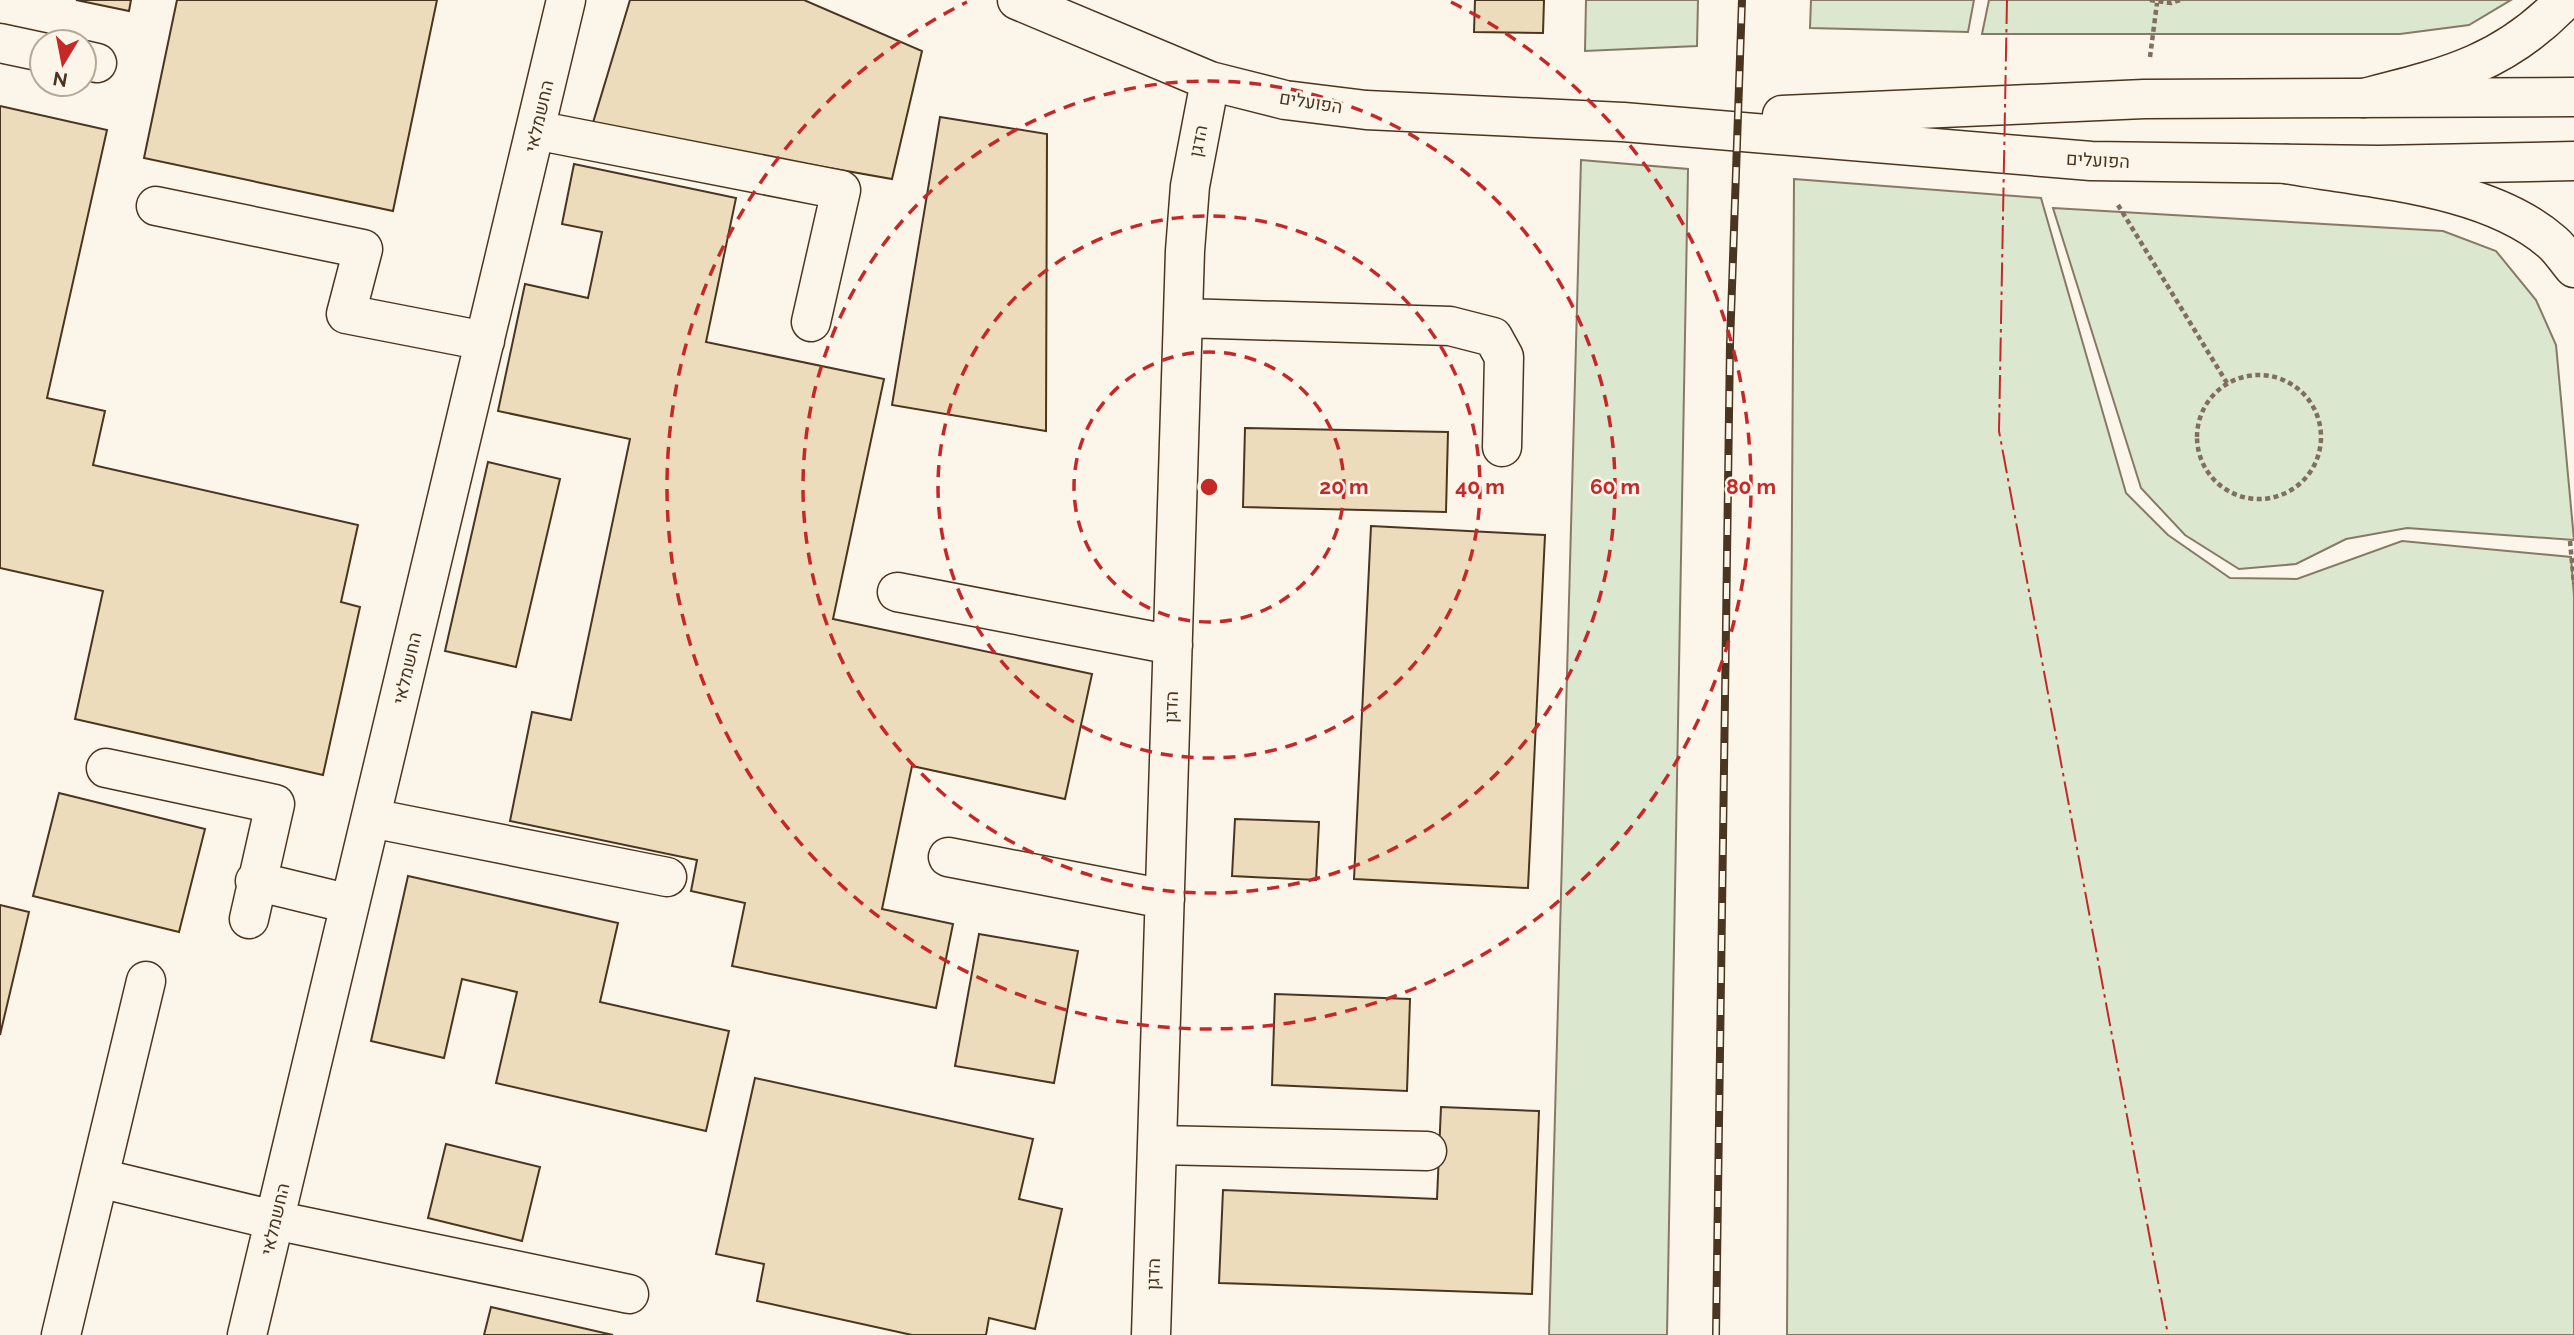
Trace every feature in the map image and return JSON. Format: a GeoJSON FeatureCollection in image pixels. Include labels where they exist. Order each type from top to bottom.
{"type":"FeatureCollection","features":[{"type":"Feature","properties":{"kind":"street","name":"החשמלאי"},"geometry":{"type":"LineString","coordinates":[[247,1335],[566,0]]}},
{"type":"Feature","properties":{"kind":"street","name":"הפועלים"},"geometry":{"type":"LineString","coordinates":[[1017,0],[1210,81],[1285,100],[1366,110],[1623,122],[2091,161],[2286,164],[2574,161]]}},
{"type":"Feature","properties":{"kind":"street"},"geometry":{"type":"LineString","coordinates":[[2364,98],[2453,75],[2502,52],[2542,24],[2565,0]]}},
{"type":"Feature","properties":{"kind":"street"},"geometry":{"type":"LineString","coordinates":[[0,43],[28,49]]}},
{"type":"Feature","properties":{"kind":"street","name":"הדגן"},"geometry":{"type":"LineString","coordinates":[[1151,1335],[1183,318],[1190,186],[1210,81]]}},
{"type":"Feature","properties":{"kind":"street","name":"הפועלים"},"geometry":{"type":"LineString","coordinates":[[1623,122],[2144,99],[2574,97]]}},
{"type":"Feature","properties":{"kind":"street"},"geometry":{"type":"LineString","coordinates":[[535,130],[841,190],[811,322]]}},
{"type":"Feature","properties":{"kind":"street"},"geometry":{"type":"LineString","coordinates":[[2286,164],[2449,194],[2509,214],[2553,243],[2574,268]]}},
{"type":"Feature","properties":{"kind":"street"},"geometry":{"type":"LineString","coordinates":[[156,206],[363,250],[346,314],[485,341]]}},
{"type":"Feature","properties":{"kind":"street"},"geometry":{"type":"LineString","coordinates":[[1183,318],[1450,326],[1493,338],[1504,357],[1502,447]]}},
{"type":"Feature","properties":{"kind":"street"},"geometry":{"type":"LineString","coordinates":[[897,592],[1173,645]]}},
{"type":"Feature","properties":{"kind":"street"},"geometry":{"type":"LineString","coordinates":[[106,768],[275,804],[255,881],[249,919]]}},
{"type":"Feature","properties":{"kind":"street"},"geometry":{"type":"LineString","coordinates":[[371,818],[667,877]]}},
{"type":"Feature","properties":{"kind":"street"},"geometry":{"type":"LineString","coordinates":[[948,857],[1165,899]]}},
{"type":"Feature","properties":{"kind":"street"},"geometry":{"type":"LineString","coordinates":[[255,881],[350,904]]}},
{"type":"Feature","properties":{"kind":"street"},"geometry":{"type":"LineString","coordinates":[[61,1335],[146,981]]}},
{"type":"Feature","properties":{"kind":"street"},"geometry":{"type":"LineString","coordinates":[[1157,1145],[1427,1151]]}},
{"type":"Feature","properties":{"kind":"street"},"geometry":{"type":"LineString","coordinates":[[99,1178],[274,1220],[629,1294]]}},
{"type":"Feature","properties":{"kind":"path"},"geometry":{"type":"LineString","coordinates":[[2150,0],[2158,3],[2180,0]]}},
{"type":"Feature","properties":{"kind":"path"},"geometry":{"type":"LineString","coordinates":[[2144,99],[2158,3]]}},
{"type":"Feature","properties":{"kind":"path"},"geometry":{"type":"LineString","coordinates":[[2091,161],[2227,383]]}},
{"type":"Feature","properties":{"kind":"path"},"geometry":{"type":"LineString","coordinates":[[2247,375],[2266,375],[2287,381],[2304,394],[2316,412],[2321,441],[2316,462],[2304,480],[2287,493],[2265,498],[2243,497],[2223,488],[2208,473],[2199,453],[2196,432],[2200,416],[2210,398],[2227,383],[2247,375]]}},
{"type":"Feature","properties":{"kind":"path"},"geometry":{"type":"LineString","coordinates":[[2570,541],[2574,584]]}},
{"type":"Feature","properties":{"kind":"green space"},"geometry":{"type":"Polygon","coordinates":[[[1586,0],[1698,0],[1697,46],[1585,51],[1586,0]]]}},
{"type":"Feature","properties":{"kind":"green space"},"geometry":{"type":"Polygon","coordinates":[[[1811,0],[1974,0],[1968,32],[1810,28],[1811,0]]]}},
{"type":"Feature","properties":{"kind":"green space"},"geometry":{"type":"Polygon","coordinates":[[[1989,0],[2511,0],[2469,25],[2400,34],[1982,34],[1989,0]]]}},
{"type":"Feature","properties":{"kind":"green space"},"geometry":{"type":"Polygon","coordinates":[[[1581,160],[1688,169],[1667,1335],[1549,1335],[1581,160]]]}},
{"type":"Feature","properties":{"kind":"green space"},"geometry":{"type":"Polygon","coordinates":[[[1794,179],[2041,198],[2126,493],[2168,535],[2230,578],[2297,579],[2402,541],[2571,557],[2574,596],[2574,1335],[1787,1335],[1794,179]]]}},
{"type":"Feature","properties":{"kind":"green space"},"geometry":{"type":"Polygon","coordinates":[[[2053,208],[2443,231],[2496,251],[2536,300],[2556,345],[2574,540],[2407,528],[2346,539],[2296,564],[2239,569],[2185,535],[2141,488],[2053,208]]]}},
{"type":"Feature","properties":{"kind":"building"},"geometry":{"type":"Polygon","coordinates":[[[76,0],[131,0],[129,11],[76,0]]]}},
{"type":"Feature","properties":{"kind":"building"},"geometry":{"type":"Polygon","coordinates":[[[177,0],[437,0],[393,211],[144,158],[177,0]]]}},
{"type":"Feature","properties":{"kind":"building"},"geometry":{"type":"Polygon","coordinates":[[[630,0],[804,0],[922,51],[892,179],[592,126],[630,0]]]}},
{"type":"Feature","properties":{"kind":"building"},"geometry":{"type":"Polygon","coordinates":[[[1475,0],[1544,0],[1543,33],[1474,32],[1475,0]]]}},
{"type":"Feature","properties":{"kind":"building"},"geometry":{"type":"Polygon","coordinates":[[[0,106],[107,130],[47,398],[105,411],[93,465],[358,525],[341,602],[360,607],[323,775],[75,719],[103,591],[0,568],[0,106]]]}},
{"type":"Feature","properties":{"kind":"building"},"geometry":{"type":"Polygon","coordinates":[[[940,117],[1047,134],[1046,431],[892,405],[940,117]]]}},
{"type":"Feature","properties":{"kind":"building"},"geometry":{"type":"Polygon","coordinates":[[[574,164],[736,198],[706,342],[884,379],[833,619],[1092,674],[1065,799],[912,766],[882,909],[953,924],[936,1008],[732,966],[745,903],[691,891],[697,860],[510,821],[532,712],[571,720],[630,439],[498,411],[525,284],[588,298],[602,232],[562,224],[574,164]]]}},
{"type":"Feature","properties":{"kind":"building"},"geometry":{"type":"Polygon","coordinates":[[[1245,428],[1448,432],[1446,512],[1243,507],[1245,428]]]}},
{"type":"Feature","properties":{"kind":"building"},"geometry":{"type":"Polygon","coordinates":[[[488,462],[560,479],[516,667],[445,651],[488,462]]]}},
{"type":"Feature","properties":{"kind":"building"},"geometry":{"type":"Polygon","coordinates":[[[1371,526],[1545,535],[1528,888],[1354,879],[1371,526]]]}},
{"type":"Feature","properties":{"kind":"building"},"geometry":{"type":"Polygon","coordinates":[[[59,793],[205,829],[179,932],[33,896],[59,793]]]}},
{"type":"Feature","properties":{"kind":"building"},"geometry":{"type":"Polygon","coordinates":[[[1235,819],[1319,822],[1316,880],[1232,876],[1235,819]]]}},
{"type":"Feature","properties":{"kind":"building"},"geometry":{"type":"Polygon","coordinates":[[[408,876],[618,923],[600,1002],[729,1031],[706,1131],[496,1083],[517,992],[462,979],[444,1058],[371,1041],[408,876]]]}},
{"type":"Feature","properties":{"kind":"building"},"geometry":{"type":"Polygon","coordinates":[[[0,905],[29,912],[0,1035],[0,905]]]}},
{"type":"Feature","properties":{"kind":"building"},"geometry":{"type":"Polygon","coordinates":[[[979,934],[1078,951],[1054,1083],[955,1066],[979,934]]]}},
{"type":"Feature","properties":{"kind":"building"},"geometry":{"type":"Polygon","coordinates":[[[1275,994],[1410,999],[1407,1091],[1272,1085],[1275,994]]]}},
{"type":"Feature","properties":{"kind":"building"},"geometry":{"type":"Polygon","coordinates":[[[755,1078],[1033,1139],[1019,1199],[1062,1209],[1035,1329],[989,1318],[986,1335],[912,1335],[757,1301],[764,1264],[716,1254],[755,1078]]]}},
{"type":"Feature","properties":{"kind":"building"},"geometry":{"type":"Polygon","coordinates":[[[1441,1107],[1539,1111],[1532,1294],[1219,1283],[1223,1190],[1437,1199],[1441,1107]]]}},
{"type":"Feature","properties":{"kind":"building"},"geometry":{"type":"Polygon","coordinates":[[[446,1144],[540,1167],[522,1241],[428,1218],[446,1144]]]}},
{"type":"Feature","properties":{"kind":"building"},"geometry":{"type":"Polygon","coordinates":[[[491,1307],[613,1335],[484,1335],[491,1307]]]}},
{"type":"Feature","properties":{"kind":"railway"},"geometry":{"type":"LineString","coordinates":[[1716,1335],[1730,344],[1742,0]]}},
{"type":"Feature","properties":{"kind":"power"},"geometry":{"type":"LineString","coordinates":[[2007,0],[1999,431],[2168,1335]]}}]}
